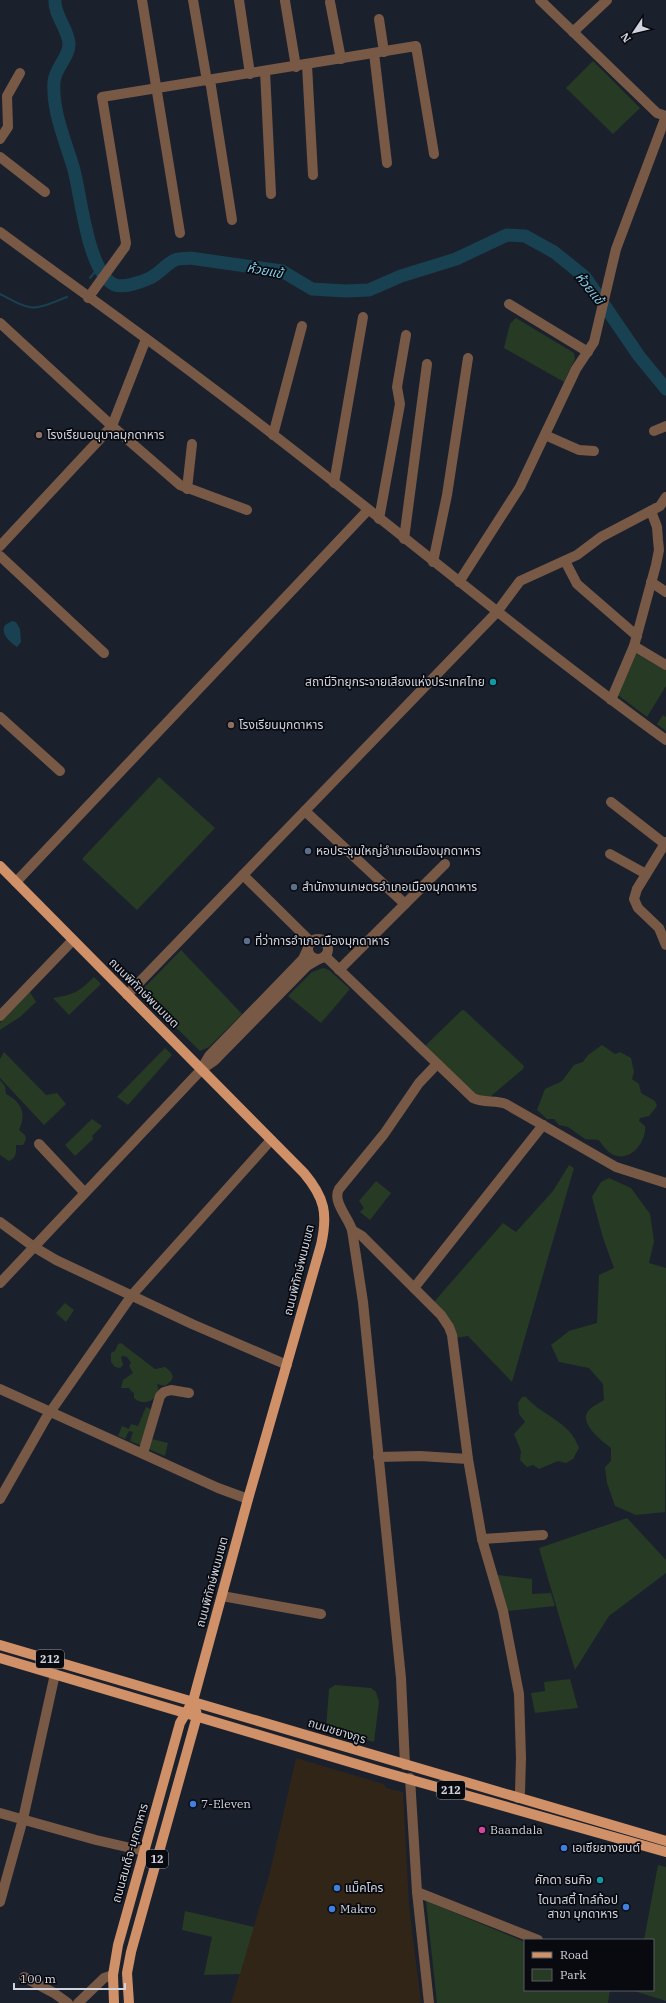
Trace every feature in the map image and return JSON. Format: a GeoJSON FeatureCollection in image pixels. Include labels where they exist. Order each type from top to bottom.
{"type":"FeatureCollection","features":[{"type":"Feature","properties":{"kind":"main road","name":"ถนนพิทักษ์พนมเขต"},"geometry":{"type":"LineString","coordinates":[[0,866],[271,1140],[314,1185],[320,1196],[325,1218],[321,1245],[248,1499],[193,1701]]}},
{"type":"Feature","properties":{"kind":"main road","name":"ถนนชยางกูร"},"geometry":{"type":"LineString","coordinates":[[0,1645],[666,1841]]}},
{"type":"Feature","properties":{"kind":"main road","name":"212"},"geometry":{"type":"LineString","coordinates":[[0,1658],[666,1852]]}},
{"type":"Feature","properties":{"kind":"main road","name":"ถนนสมเด็จ-มุกดาหาร"},"geometry":{"type":"LineString","coordinates":[[114,2003],[113,1975],[118,1945],[180,1723],[185,1712],[193,1701]]}},
{"type":"Feature","properties":{"kind":"main road"},"geometry":{"type":"LineString","coordinates":[[193,1701],[197,1716]]}},
{"type":"Feature","properties":{"kind":"main road","name":"12"},"geometry":{"type":"LineString","coordinates":[[129,2003],[127,1974],[131,1952],[197,1716]]}},
{"type":"Feature","properties":{"kind":"main road"},"geometry":{"type":"LineString","coordinates":[[582,1827],[585,1816]]}},
{"type":"Feature","properties":{"kind":"street"},"geometry":{"type":"LineString","coordinates":[[142,0],[180,233]]}},
{"type":"Feature","properties":{"kind":"street"},"geometry":{"type":"LineString","coordinates":[[193,0],[209,81],[232,220]]}},
{"type":"Feature","properties":{"kind":"street"},"geometry":{"type":"LineString","coordinates":[[239,0],[250,74]]}},
{"type":"Feature","properties":{"kind":"street"},"geometry":{"type":"LineString","coordinates":[[459,582],[520,487],[576,369],[594,342],[612,263],[666,116],[658,112],[540,0]]}},
{"type":"Feature","properties":{"kind":"street"},"geometry":{"type":"LineString","coordinates":[[573,32],[607,0]]}},
{"type":"Feature","properties":{"kind":"street"},"geometry":{"type":"LineString","coordinates":[[285,1],[296,67]]}},
{"type":"Feature","properties":{"kind":"street"},"geometry":{"type":"LineString","coordinates":[[330,2],[341,59]]}},
{"type":"Feature","properties":{"kind":"street"},"geometry":{"type":"LineString","coordinates":[[379,19],[379,52],[387,163]]}},
{"type":"Feature","properties":{"kind":"street"},"geometry":{"type":"LineString","coordinates":[[91,294],[122,251],[126,243],[102,97],[296,67],[416,46],[434,154]]}},
{"type":"Feature","properties":{"kind":"street"},"geometry":{"type":"LineString","coordinates":[[307,65],[313,175]]}},
{"type":"Feature","properties":{"kind":"street"},"geometry":{"type":"LineString","coordinates":[[265,71],[271,194]]}},
{"type":"Feature","properties":{"kind":"street"},"geometry":{"type":"LineString","coordinates":[[0,139],[8,127],[7,96],[20,72]]}},
{"type":"Feature","properties":{"kind":"street"},"geometry":{"type":"LineString","coordinates":[[0,157],[45,192]]}},
{"type":"Feature","properties":{"kind":"street"},"geometry":{"type":"LineString","coordinates":[[0,232],[91,294],[146,339],[273,435],[497,612],[611,700],[666,740]]}},
{"type":"Feature","properties":{"kind":"street"},"geometry":{"type":"LineString","coordinates":[[509,304],[588,352]]}},
{"type":"Feature","properties":{"kind":"street"},"geometry":{"type":"LineString","coordinates":[[334,483],[363,317]]}},
{"type":"Feature","properties":{"kind":"street"},"geometry":{"type":"LineString","coordinates":[[0,323],[112,426],[180,485],[187,489],[247,510]]}},
{"type":"Feature","properties":{"kind":"street"},"geometry":{"type":"LineString","coordinates":[[273,435],[302,326]]}},
{"type":"Feature","properties":{"kind":"street"},"geometry":{"type":"LineString","coordinates":[[379,519],[400,404],[397,388],[406,335]]}},
{"type":"Feature","properties":{"kind":"street"},"geometry":{"type":"LineString","coordinates":[[0,546],[112,426],[146,339]]}},
{"type":"Feature","properties":{"kind":"street"},"geometry":{"type":"LineString","coordinates":[[433,562],[447,495],[468,358]]}},
{"type":"Feature","properties":{"kind":"street"},"geometry":{"type":"LineString","coordinates":[[404,539],[427,364]]}},
{"type":"Feature","properties":{"kind":"street"},"geometry":{"type":"LineString","coordinates":[[654,431],[666,426]]}},
{"type":"Feature","properties":{"kind":"street"},"geometry":{"type":"LineString","coordinates":[[545,434],[579,450],[594,451]]}},
{"type":"Feature","properties":{"kind":"street"},"geometry":{"type":"LineString","coordinates":[[187,489],[192,444]]}},
{"type":"Feature","properties":{"kind":"street"},"geometry":{"type":"LineString","coordinates":[[127,995],[497,612],[520,581],[577,555],[601,537],[660,506],[666,497]]}},
{"type":"Feature","properties":{"kind":"street"},"geometry":{"type":"LineString","coordinates":[[16,882],[368,510]]}},
{"type":"Feature","properties":{"kind":"street"},"geometry":{"type":"LineString","coordinates":[[611,700],[634,646],[659,550],[657,527],[651,511]]}},
{"type":"Feature","properties":{"kind":"street"},"geometry":{"type":"LineString","coordinates":[[0,556],[104,653]]}},
{"type":"Feature","properties":{"kind":"street"},"geometry":{"type":"LineString","coordinates":[[565,561],[578,584],[636,636]]}},
{"type":"Feature","properties":{"kind":"street"},"geometry":{"type":"LineString","coordinates":[[651,582],[666,592]]}},
{"type":"Feature","properties":{"kind":"street"},"geometry":{"type":"LineString","coordinates":[[634,646],[666,665]]}},
{"type":"Feature","properties":{"kind":"street"},"geometry":{"type":"LineString","coordinates":[[0,717],[60,771]]}},
{"type":"Feature","properties":{"kind":"street"},"geometry":{"type":"LineString","coordinates":[[611,802],[665,843],[662,855],[646,874],[637,889],[634,899],[638,908],[660,928],[666,945]]}},
{"type":"Feature","properties":{"kind":"street"},"geometry":{"type":"LineString","coordinates":[[305,811],[405,904]]}},
{"type":"Feature","properties":{"kind":"street"},"geometry":{"type":"LineString","coordinates":[[610,854],[646,874]]}},
{"type":"Feature","properties":{"kind":"street"},"geometry":{"type":"LineString","coordinates":[[339,970],[445,864]]}},
{"type":"Feature","properties":{"kind":"street"},"geometry":{"type":"LineString","coordinates":[[243,876],[310,945],[310,955],[322,958],[339,970],[473,1098],[480,1102],[500,1101],[616,1167],[666,1183]]}},
{"type":"Feature","properties":{"kind":"street"},"geometry":{"type":"LineString","coordinates":[[0,1283],[84,1192],[202,1070],[214,1061],[307,966],[322,958],[328,948],[325,942],[317,939],[310,945],[303,959],[209,1056],[202,1070]]}},
{"type":"Feature","properties":{"kind":"street"},"geometry":{"type":"LineString","coordinates":[[0,1016],[73,940]]}},
{"type":"Feature","properties":{"kind":"street"},"geometry":{"type":"LineString","coordinates":[[405,1765],[401,1678],[363,1302],[352,1230],[349,1220],[337,1200],[337,1191],[384,1134],[419,1083],[437,1064]]}},
{"type":"Feature","properties":{"kind":"street"},"geometry":{"type":"LineString","coordinates":[[414,1288],[543,1125]]}},
{"type":"Feature","properties":{"kind":"street"},"geometry":{"type":"LineString","coordinates":[[0,1499],[50,1412],[132,1295],[271,1140]]}},
{"type":"Feature","properties":{"kind":"street"},"geometry":{"type":"LineString","coordinates":[[39,1144],[84,1192]]}},
{"type":"Feature","properties":{"kind":"street"},"geometry":{"type":"LineString","coordinates":[[0,1222],[34,1247],[56,1260],[192,1324],[287,1364]]}},
{"type":"Feature","properties":{"kind":"street"},"geometry":{"type":"LineString","coordinates":[[352,1230],[362,1236],[441,1315],[449,1328],[468,1459],[482,1539],[503,1611],[519,1694],[521,1758],[520,1792],[518,1798]]}},
{"type":"Feature","properties":{"kind":"street"},"geometry":{"type":"LineString","coordinates":[[0,1389],[218,1488],[248,1499]]}},
{"type":"Feature","properties":{"kind":"street"},"geometry":{"type":"LineString","coordinates":[[143,1453],[160,1396],[164,1392],[172,1390],[189,1393]]}},
{"type":"Feature","properties":{"kind":"street"},"geometry":{"type":"LineString","coordinates":[[378,1456],[420,1456],[468,1459]]}},
{"type":"Feature","properties":{"kind":"street"},"geometry":{"type":"LineString","coordinates":[[482,1539],[543,1535]]}},
{"type":"Feature","properties":{"kind":"street"},"geometry":{"type":"LineString","coordinates":[[222,1596],[321,1614]]}},
{"type":"Feature","properties":{"kind":"street"},"geometry":{"type":"LineString","coordinates":[[0,1902],[23,1819],[55,1674]]}},
{"type":"Feature","properties":{"kind":"street"},"geometry":{"type":"LineString","coordinates":[[410,1778],[417,1892],[429,2003]]}},
{"type":"Feature","properties":{"kind":"street"},"geometry":{"type":"LineString","coordinates":[[0,1813],[96,1840],[144,1851]]}},
{"type":"Feature","properties":{"kind":"street"},"geometry":{"type":"LineString","coordinates":[[417,1892],[535,1939]]}},
{"type":"Feature","properties":{"kind":"street"},"geometry":{"type":"LineString","coordinates":[[78,2003],[104,1978],[113,1975]]}},
{"type":"Feature","properties":{"kind":"street"},"geometry":{"type":"LineString","coordinates":[[24,1977],[54,1993],[68,2003]]}},
{"type":"Feature","properties":{"kind":"shaded area","name":"แม็คโคร"},"geometry":{"type":"Polygon","coordinates":[[[296,1758],[384,1784],[386,1788],[403,1792],[409,1905],[421,2003],[231,2003],[270,1872],[296,1758]]]}},
{"type":"Feature","properties":{"kind":"green space"},"geometry":{"type":"Polygon","coordinates":[[[593,61],[640,108],[613,134],[566,88],[593,61]]]}},
{"type":"Feature","properties":{"kind":"green space"},"geometry":{"type":"Polygon","coordinates":[[[516,318],[574,353],[575,359],[564,382],[504,348],[510,324],[516,318]]]}},
{"type":"Feature","properties":{"kind":"green space"},"geometry":{"type":"Polygon","coordinates":[[[635,653],[666,670],[666,686],[647,717],[618,695],[635,653]]]}},
{"type":"Feature","properties":{"kind":"green space"},"geometry":{"type":"Polygon","coordinates":[[[663,715],[666,717],[666,731],[657,724],[663,715]]]}},
{"type":"Feature","properties":{"kind":"green space"},"geometry":{"type":"Polygon","coordinates":[[[159,777],[215,828],[137,910],[82,859],[159,777]]]}},
{"type":"Feature","properties":{"kind":"green space"},"geometry":{"type":"Polygon","coordinates":[[[181,950],[242,1014],[209,1047],[200,1051],[140,992],[181,950]]]}},
{"type":"Feature","properties":{"kind":"green space"},"geometry":{"type":"Polygon","coordinates":[[[323,968],[329,970],[350,989],[321,1023],[288,996],[312,972],[323,968]]]}},
{"type":"Feature","properties":{"kind":"green space"},"geometry":{"type":"Polygon","coordinates":[[[94,977],[101,984],[69,1015],[53,998],[66,996],[75,992],[94,977]]]}},
{"type":"Feature","properties":{"kind":"green space"},"geometry":{"type":"Polygon","coordinates":[[[30,992],[36,1002],[20,1017],[0,1030],[0,1023],[30,992]]]}},
{"type":"Feature","properties":{"kind":"green space"},"geometry":{"type":"Polygon","coordinates":[[[462,1010],[465,1011],[524,1066],[523,1069],[490,1097],[478,1096],[425,1046],[462,1010]]]}},
{"type":"Feature","properties":{"kind":"green space"},"geometry":{"type":"Polygon","coordinates":[[[602,1045],[615,1054],[620,1052],[631,1058],[634,1072],[632,1079],[639,1084],[641,1093],[655,1101],[657,1106],[649,1116],[640,1118],[639,1121],[645,1126],[645,1132],[641,1144],[632,1153],[626,1156],[612,1154],[605,1149],[599,1140],[585,1139],[568,1127],[559,1125],[554,1119],[547,1119],[537,1110],[545,1089],[562,1081],[574,1065],[583,1062],[588,1055],[602,1045]]]}},
{"type":"Feature","properties":{"kind":"green space"},"geometry":{"type":"Polygon","coordinates":[[[165,1048],[172,1055],[128,1105],[117,1097],[165,1048]]]}},
{"type":"Feature","properties":{"kind":"green space"},"geometry":{"type":"Polygon","coordinates":[[[4,1052],[46,1095],[57,1093],[66,1104],[44,1125],[0,1078],[0,1059],[4,1052]]]}},
{"type":"Feature","properties":{"kind":"green space"},"geometry":{"type":"Polygon","coordinates":[[[0,1080],[5,1086],[6,1094],[19,1104],[22,1118],[19,1130],[25,1135],[26,1139],[23,1145],[16,1145],[15,1156],[9,1161],[0,1155],[0,1080]]]}},
{"type":"Feature","properties":{"kind":"green space"},"geometry":{"type":"Polygon","coordinates":[[[92,1119],[102,1126],[92,1136],[93,1139],[75,1156],[65,1145],[92,1119]]]}},
{"type":"Feature","properties":{"kind":"green space"},"geometry":{"type":"Polygon","coordinates":[[[569,1165],[574,1168],[512,1382],[468,1336],[455,1338],[433,1303],[503,1223],[516,1232],[553,1191],[569,1165]]]}},
{"type":"Feature","properties":{"kind":"green space"},"geometry":{"type":"Polygon","coordinates":[[[609,1178],[631,1188],[650,1214],[654,1241],[649,1263],[666,1268],[665,1512],[636,1515],[615,1506],[607,1483],[605,1467],[611,1461],[611,1448],[592,1431],[586,1420],[590,1409],[604,1400],[603,1384],[589,1368],[559,1362],[551,1345],[569,1331],[597,1323],[599,1275],[614,1268],[603,1238],[592,1197],[601,1182],[609,1178]]]}},
{"type":"Feature","properties":{"kind":"green space"},"geometry":{"type":"Polygon","coordinates":[[[376,1181],[391,1193],[370,1220],[360,1212],[364,1208],[359,1201],[376,1181]]]}},
{"type":"Feature","properties":{"kind":"green space"},"geometry":{"type":"Polygon","coordinates":[[[65,1303],[74,1310],[66,1322],[56,1313],[65,1303]]]}},
{"type":"Feature","properties":{"kind":"green space"},"geometry":{"type":"Polygon","coordinates":[[[121,1343],[155,1369],[165,1367],[171,1372],[173,1377],[171,1381],[165,1386],[157,1384],[159,1392],[148,1402],[141,1402],[134,1398],[134,1393],[129,1388],[121,1388],[123,1380],[133,1373],[129,1366],[131,1363],[127,1357],[121,1357],[123,1365],[120,1368],[115,1367],[111,1362],[111,1353],[115,1351],[118,1344],[121,1343]]]}},
{"type":"Feature","properties":{"kind":"green space"},"geometry":{"type":"Polygon","coordinates":[[[522,1397],[526,1397],[569,1431],[579,1448],[573,1459],[566,1463],[558,1461],[539,1469],[533,1465],[527,1467],[520,1460],[521,1451],[514,1434],[525,1422],[519,1414],[518,1403],[522,1397]]]}},
{"type":"Feature","properties":{"kind":"green space"},"geometry":{"type":"Polygon","coordinates":[[[146,1407],[153,1410],[142,1446],[130,1441],[133,1432],[129,1431],[125,1439],[118,1436],[122,1426],[129,1429],[131,1424],[138,1426],[146,1407]]]}},
{"type":"Feature","properties":{"kind":"green space"},"geometry":{"type":"Polygon","coordinates":[[[156,1424],[152,1439],[168,1443],[165,1456],[148,1449],[156,1424]]]}},
{"type":"Feature","properties":{"kind":"green space"},"geometry":{"type":"Polygon","coordinates":[[[627,1518],[666,1560],[666,1573],[609,1616],[575,1670],[539,1548],[627,1518]]]}},
{"type":"Feature","properties":{"kind":"green space"},"geometry":{"type":"Polygon","coordinates":[[[497,1575],[532,1579],[532,1594],[551,1593],[555,1606],[507,1611],[497,1575]]]}},
{"type":"Feature","properties":{"kind":"green space"},"geometry":{"type":"Polygon","coordinates":[[[570,1679],[578,1708],[535,1713],[531,1693],[545,1691],[544,1682],[570,1679]]]}},
{"type":"Feature","properties":{"kind":"green space"},"geometry":{"type":"Polygon","coordinates":[[[335,1685],[371,1688],[376,1692],[379,1702],[374,1742],[326,1729],[329,1689],[335,1685]]]}},
{"type":"Feature","properties":{"kind":"green space"},"geometry":{"type":"Polygon","coordinates":[[[658,1865],[666,1867],[666,2001],[634,1991],[654,1991],[654,1939],[644,1939],[658,1865]]]}},
{"type":"Feature","properties":{"kind":"green space"},"geometry":{"type":"Polygon","coordinates":[[[426,1901],[524,1942],[524,1991],[610,1991],[608,2003],[437,2003],[426,1901]]]}},
{"type":"Feature","properties":{"kind":"green space"},"geometry":{"type":"Polygon","coordinates":[[[185,1911],[254,1927],[240,1974],[204,1975],[212,1937],[182,1930],[185,1911]]]}},
{"type":"Feature","properties":{"kind":"water"},"geometry":{"type":"Polygon","coordinates":[[[12,621],[16,622],[20,629],[21,642],[17,647],[9,640],[4,632],[5,625],[12,621]]]}},
{"type":"Feature","properties":{"kind":"waterway","name":"ห้วยแข้"},"geometry":{"type":"LineString","coordinates":[[55,0],[56,11],[66,32],[69,43],[69,48],[57,72],[54,82],[57,116],[74,170],[92,251],[98,266],[106,278],[115,285],[128,285],[142,281],[153,276],[175,260],[190,258],[282,271],[312,289],[346,291],[369,290],[401,276],[456,259],[507,235],[525,236],[554,252],[585,277],[639,356],[666,389]]}},
{"type":"Feature","properties":{"kind":"waterway"},"geometry":{"type":"LineString","coordinates":[[90,278],[99,267]]}},
{"type":"Feature","properties":{"kind":"waterway"},"geometry":{"type":"LineString","coordinates":[[0,294],[27,307],[33,308],[67,297]]}},
{"type":"Feature","properties":{"kind":"place","name":"โรงเรียนอนุบาลมุกดาหาร"},"geometry":{"type":"Point","coordinates":[39,435]}},
{"type":"Feature","properties":{"kind":"place","name":"สถานีวิทยุกระจายเสียงแห่งประเทศไทย"},"geometry":{"type":"Point","coordinates":[493,682]}},
{"type":"Feature","properties":{"kind":"place","name":"โรงเรียนมุกดาหาร"},"geometry":{"type":"Point","coordinates":[231,725]}},
{"type":"Feature","properties":{"kind":"place","name":"หอประชุมใหญ่อำเภอเมืองมุกดาหาร"},"geometry":{"type":"Point","coordinates":[308,851]}},
{"type":"Feature","properties":{"kind":"place","name":"สำนักงานเกษตรอำเภอเมืองมุกดาหาร"},"geometry":{"type":"Point","coordinates":[294,887]}},
{"type":"Feature","properties":{"kind":"place","name":"ที่ว่าการอำเภอเมืองมุกดาหาร"},"geometry":{"type":"Point","coordinates":[247,941]}},
{"type":"Feature","properties":{"kind":"place","name":"7-Eleven"},"geometry":{"type":"Point","coordinates":[193,1804]}},
{"type":"Feature","properties":{"kind":"place","name":"Baandala"},"geometry":{"type":"Point","coordinates":[482,1830]}},
{"type":"Feature","properties":{"kind":"place","name":"เอเซียยางยนต์"},"geometry":{"type":"Point","coordinates":[564,1848]}},
{"type":"Feature","properties":{"kind":"place","name":"ศักดา ธนกิจ"},"geometry":{"type":"Point","coordinates":[600,1880]}},
{"type":"Feature","properties":{"kind":"place","name":"แม็คโคร"},"geometry":{"type":"Point","coordinates":[337,1888]}},
{"type":"Feature","properties":{"kind":"place","name":"ไดนาสตี้ ไทล์ท้อป สาขา มุกดาหาร"},"geometry":{"type":"Point","coordinates":[626,1907]}},
{"type":"Feature","properties":{"kind":"place","name":"Makro"},"geometry":{"type":"Point","coordinates":[332,1909]}}]}
